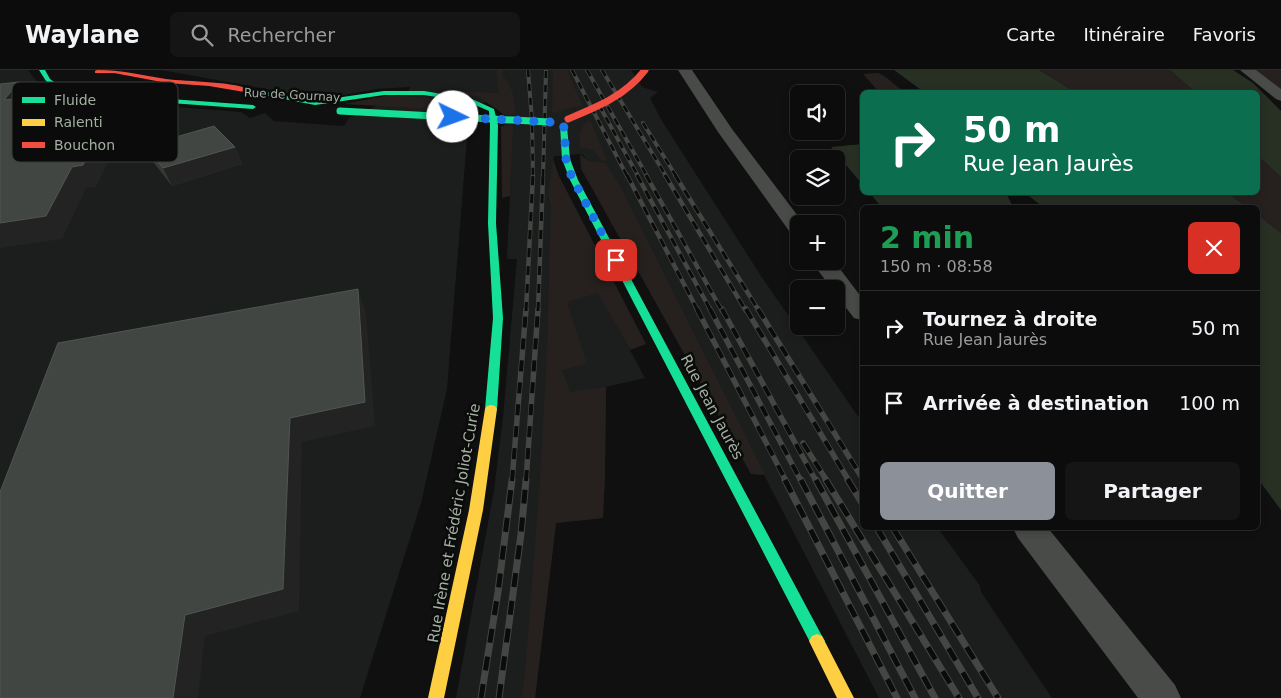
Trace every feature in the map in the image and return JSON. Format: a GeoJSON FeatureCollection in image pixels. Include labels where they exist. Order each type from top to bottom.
{"type":"FeatureCollection","features":[{"type":"Feature","properties":{"kind":"street","name":"Rue de Gournay"},"geometry":{"type":"LineString","coordinates":[[42,70],[51,82]]}},
{"type":"Feature","properties":{"kind":"street"},"geometry":{"type":"LineString","coordinates":[[566,123],[634,84],[645,70]]}},
{"type":"Feature","properties":{"kind":"street"},"geometry":{"type":"LineString","coordinates":[[685,70],[726,132],[790,219]]}},
{"type":"Feature","properties":{"kind":"street"},"geometry":{"type":"LineString","coordinates":[[1246,70],[1281,96]]}},
{"type":"Feature","properties":{"kind":"street"},"geometry":{"type":"LineString","coordinates":[[74,82],[97,71]]}},
{"type":"Feature","properties":{"kind":"street","name":"Rue Irène et Frédéric Joliot-Curie"},"geometry":{"type":"LineString","coordinates":[[97,71],[209,84],[315,102],[331,102],[395,92],[454,96],[481,102],[493,113],[492,225],[497,274],[498,317],[492,403],[476,508],[436,698]]}},
{"type":"Feature","properties":{"kind":"street","name":"Rue de Gournay"},"geometry":{"type":"LineString","coordinates":[[178,103],[264,108]]}},
{"type":"Feature","properties":{"kind":"street","name":"Rue de Gournay"},"geometry":{"type":"LineString","coordinates":[[283,108],[550,122],[552,126],[566,123]]}},
{"type":"Feature","properties":{"kind":"street","name":"Rue Jean Jaurès"},"geometry":{"type":"LineString","coordinates":[[566,123],[566,159],[571,175],[754,519],[846,698]]}},
{"type":"Feature","properties":{"kind":"street"},"geometry":{"type":"LineString","coordinates":[[829,270],[860,310]]}},
{"type":"Feature","properties":{"kind":"street"},"geometry":{"type":"LineString","coordinates":[[1031,530],[1162,698]]}},
{"type":"Feature","properties":{"kind":"shaded area"},"geometry":{"type":"Polygon","coordinates":[[[0,70],[28,70],[37,82],[12,82],[12,162],[178,162],[178,107],[241,112],[250,118],[265,113],[274,121],[344,126],[349,118],[408,92],[410,87],[377,89],[322,99],[161,70],[631,70],[642,87],[658,92],[650,98],[662,121],[790,318],[790,335],[802,335],[860,419],[860,530],[939,530],[980,586],[981,592],[1052,698],[879,698],[613,182],[610,182],[580,154],[554,156],[548,199],[645,378],[606,387],[603,518],[556,523],[535,698],[456,698],[494,490],[503,417],[517,259],[507,259],[511,172],[499,93],[469,113],[447,389],[421,503],[360,698],[0,698],[0,70]]]}},
{"type":"Feature","properties":{"kind":"shaded area"},"geometry":{"type":"Polygon","coordinates":[[[496,70],[503,70],[502,75],[511,88],[515,114],[505,115],[479,97],[438,91],[499,93],[496,70]]]}},
{"type":"Feature","properties":{"kind":"shaded area"},"geometry":{"type":"Polygon","coordinates":[[[553,70],[567,70],[582,105],[552,113],[553,70]]]}},
{"type":"Feature","properties":{"kind":"shaded area"},"geometry":{"type":"Polygon","coordinates":[[[894,70],[1039,70],[1072,90],[921,90],[894,70]]]}},
{"type":"Feature","properties":{"kind":"shaded area"},"geometry":{"type":"Polygon","coordinates":[[[1039,70],[1170,70],[1193,90],[1072,90],[1039,70]]]}},
{"type":"Feature","properties":{"kind":"shaded area"},"geometry":{"type":"Polygon","coordinates":[[[1170,70],[1233,70],[1260,90],[1193,90],[1170,70]]]}},
{"type":"Feature","properties":{"kind":"shaded area"},"geometry":{"type":"Polygon","coordinates":[[[1255,70],[1281,70],[1281,92],[1255,70]]]}},
{"type":"Feature","properties":{"kind":"shaded area"},"geometry":{"type":"Polygon","coordinates":[[[878,73],[903,90],[877,90],[863,74],[878,73]]]}},
{"type":"Feature","properties":{"kind":"shaded area"},"geometry":{"type":"Polygon","coordinates":[[[1260,90],[1281,111],[1281,177],[1260,158],[1260,90]]]}},
{"type":"Feature","properties":{"kind":"shaded area"},"geometry":{"type":"Polygon","coordinates":[[[390,95],[443,99],[473,104],[471,111],[344,104],[390,95]]]}},
{"type":"Feature","properties":{"kind":"shaded area"},"geometry":{"type":"Polygon","coordinates":[[[590,120],[607,161],[601,160],[593,150],[580,147],[582,128],[590,120]]]}},
{"type":"Feature","properties":{"kind":"shaded area"},"geometry":{"type":"Polygon","coordinates":[[[501,126],[513,126],[510,196],[502,198],[501,126]]]}},
{"type":"Feature","properties":{"kind":"shaded area"},"geometry":{"type":"Polygon","coordinates":[[[860,144],[860,182],[845,164],[845,150],[834,150],[831,147],[860,144]]]}},
{"type":"Feature","properties":{"kind":"shaded area"},"geometry":{"type":"Polygon","coordinates":[[[580,154],[589,161],[605,163],[619,184],[765,475],[751,474],[581,169],[580,154]]]}},
{"type":"Feature","properties":{"kind":"shaded area"},"geometry":{"type":"Polygon","coordinates":[[[1260,158],[1281,177],[1281,233],[1260,217],[1260,205],[1244,205],[1230,195],[1260,195],[1260,158]]]}},
{"type":"Feature","properties":{"kind":"shaded area"},"geometry":{"type":"Polygon","coordinates":[[[553,159],[559,176],[646,344],[630,350],[598,293],[567,302],[587,364],[562,370],[570,392],[606,387],[603,518],[556,523],[535,698],[521,698],[525,673],[540,481],[547,352],[551,206],[548,197],[553,159]]]}},
{"type":"Feature","properties":{"kind":"shaded area"},"geometry":{"type":"Polygon","coordinates":[[[872,195],[1007,195],[1012,205],[1009,205],[880,205],[872,195]]]}},
{"type":"Feature","properties":{"kind":"shaded area"},"geometry":{"type":"Polygon","coordinates":[[[1007,195],[1230,195],[1244,205],[1040,205],[1029,196],[1007,195]]]}},
{"type":"Feature","properties":{"kind":"shaded area"},"geometry":{"type":"Polygon","coordinates":[[[1260,217],[1281,233],[1281,510],[1260,482],[1260,217]]]}},
{"type":"Feature","properties":{"kind":"building"},"geometry":{"type":"Polygon","coordinates":[[[12,83],[12,90],[4,100],[12,99],[12,162],[85,162],[83,165],[72,167],[46,216],[0,223],[0,84],[12,83]]]}},
{"type":"Feature","properties":{"kind":"building"},"geometry":{"type":"Polygon","coordinates":[[[214,126],[235,147],[163,168],[158,162],[178,162],[178,136],[214,126]]]}},
{"type":"Feature","properties":{"kind":"building"},"geometry":{"type":"Polygon","coordinates":[[[358,289],[365,402],[290,418],[283,589],[185,615],[173,698],[0,698],[0,492],[58,343],[358,289]]]}},
{"type":"Feature","properties":{"kind":"railway"},"geometry":{"type":"LineString","coordinates":[[528,70],[532,120],[533,175]]}},
{"type":"Feature","properties":{"kind":"railway"},"geometry":{"type":"LineString","coordinates":[[543,176],[546,70]]}},
{"type":"Feature","properties":{"kind":"railway"},"geometry":{"type":"LineString","coordinates":[[572,70],[627,176]]}},
{"type":"Feature","properties":{"kind":"railway"},"geometry":{"type":"LineString","coordinates":[[587,70],[647,176]]}},
{"type":"Feature","properties":{"kind":"railway"},"geometry":{"type":"LineString","coordinates":[[602,70],[666,176]]}},
{"type":"Feature","properties":{"kind":"railway"},"geometry":{"type":"LineString","coordinates":[[599,105],[638,176]]}},
{"type":"Feature","properties":{"kind":"railway"},"geometry":{"type":"LineString","coordinates":[[643,123],[676,176]]}},
{"type":"Feature","properties":{"kind":"railway"},"geometry":{"type":"LineString","coordinates":[[526,311],[533,175]]}},
{"type":"Feature","properties":{"kind":"railway"},"geometry":{"type":"LineString","coordinates":[[538,311],[543,175]]}},
{"type":"Feature","properties":{"kind":"railway"},"geometry":{"type":"LineString","coordinates":[[627,175],[698,311]]}},
{"type":"Feature","properties":{"kind":"railway"},"geometry":{"type":"LineString","coordinates":[[637,175],[711,311]]}},
{"type":"Feature","properties":{"kind":"railway"},"geometry":{"type":"LineString","coordinates":[[646,175],[722,311]]}},
{"type":"Feature","properties":{"kind":"railway"},"geometry":{"type":"LineString","coordinates":[[665,175],[746,311]]}},
{"type":"Feature","properties":{"kind":"railway"},"geometry":{"type":"LineString","coordinates":[[675,175],[759,311]]}},
{"type":"Feature","properties":{"kind":"railway"},"geometry":{"type":"LineString","coordinates":[[512,481],[526,309]]}},
{"type":"Feature","properties":{"kind":"railway"},"geometry":{"type":"LineString","coordinates":[[526,481],[538,309]]}},
{"type":"Feature","properties":{"kind":"railway"},"geometry":{"type":"LineString","coordinates":[[697,309],[786,481]]}},
{"type":"Feature","properties":{"kind":"railway"},"geometry":{"type":"LineString","coordinates":[[710,309],[801,481]]}},
{"type":"Feature","properties":{"kind":"railway"},"geometry":{"type":"LineString","coordinates":[[722,309],[816,481]]}},
{"type":"Feature","properties":{"kind":"railway"},"geometry":{"type":"LineString","coordinates":[[746,309],[849,481]]}},
{"type":"Feature","properties":{"kind":"railway"},"geometry":{"type":"LineString","coordinates":[[758,309],[860,475]]}},
{"type":"Feature","properties":{"kind":"railway"},"geometry":{"type":"LineString","coordinates":[[803,443],[827,481]]}},
{"type":"Feature","properties":{"kind":"railway"},"geometry":{"type":"LineString","coordinates":[[481,698],[498,592],[512,480]]}},
{"type":"Feature","properties":{"kind":"railway"},"geometry":{"type":"LineString","coordinates":[[499,698],[521,534],[526,480]]}},
{"type":"Feature","properties":{"kind":"railway"},"geometry":{"type":"LineString","coordinates":[[785,480],[897,698]]}},
{"type":"Feature","properties":{"kind":"railway"},"geometry":{"type":"LineString","coordinates":[[801,480],[915,698]]}},
{"type":"Feature","properties":{"kind":"railway"},"geometry":{"type":"LineString","coordinates":[[816,480],[935,698]]}},
{"type":"Feature","properties":{"kind":"railway"},"geometry":{"type":"LineString","coordinates":[[826,480],[959,698]]}},
{"type":"Feature","properties":{"kind":"railway"},"geometry":{"type":"LineString","coordinates":[[848,480],[860,500]]}},
{"type":"Feature","properties":{"kind":"railway"},"geometry":{"type":"LineString","coordinates":[[878,530],[978,698]]}},
{"type":"Feature","properties":{"kind":"railway"},"geometry":{"type":"LineString","coordinates":[[894,530],[998,698]]}},
{"type":"Feature","properties":{"kind":"traffic: fast"},"geometry":{"type":"LineString","coordinates":[[42,70],[51,82]]}},
{"type":"Feature","properties":{"kind":"traffic: fast"},"geometry":{"type":"LineString","coordinates":[[250,91],[315,103],[384,93],[424,93],[470,100],[492,110],[494,125],[492,223],[498,318],[491,409]]}},
{"type":"Feature","properties":{"kind":"traffic: fast"},"geometry":{"type":"LineString","coordinates":[[178,102],[253,107]]}},
{"type":"Feature","properties":{"kind":"traffic: fast"},"geometry":{"type":"LineString","coordinates":[[340,111],[550,122]]}},
{"type":"Feature","properties":{"kind":"traffic: fast"},"geometry":{"type":"LineString","coordinates":[[563,127],[566,159],[574,180],[817,641]]}},
{"type":"Feature","properties":{"kind":"traffic: slow"},"geometry":{"type":"LineString","coordinates":[[436,698],[476,510],[491,409]]}},
{"type":"Feature","properties":{"kind":"traffic: slow"},"geometry":{"type":"LineString","coordinates":[[817,641],[846,698]]}},
{"type":"Feature","properties":{"kind":"traffic: jam"},"geometry":{"type":"LineString","coordinates":[[568,119],[600,106],[621,94],[645,70]]}},
{"type":"Feature","properties":{"kind":"traffic: jam"},"geometry":{"type":"LineString","coordinates":[[97,72],[114,71],[167,81],[209,84],[250,91]]}},
{"type":"Feature","properties":{"kind":"route"},"geometry":{"type":"LineString","coordinates":[[453,117],[550,122],[552,126],[564,127],[566,159],[571,175],[616,260]]}}]}
